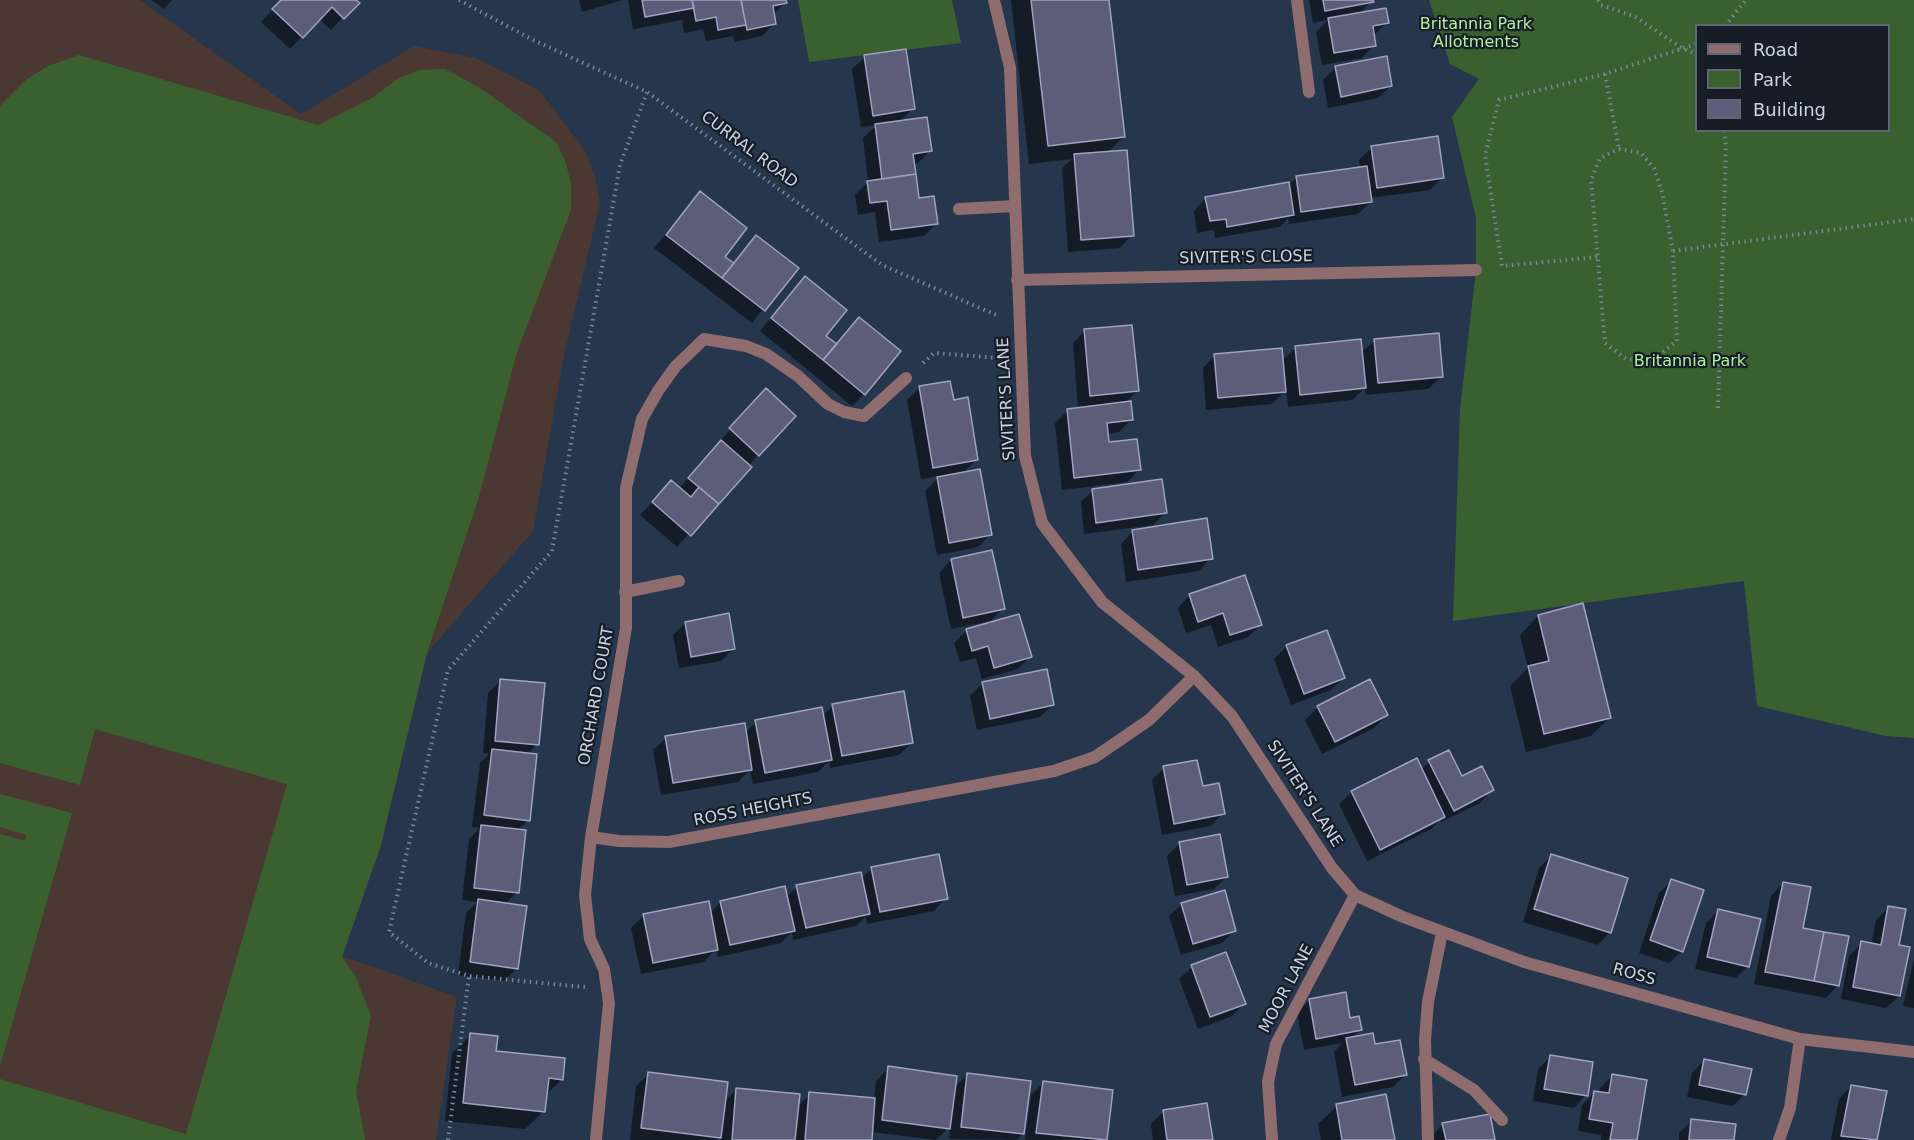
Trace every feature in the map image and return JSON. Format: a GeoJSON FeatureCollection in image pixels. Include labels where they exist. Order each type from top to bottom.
{"type":"FeatureCollection","features":[{"type":"Feature","properties":{"kind":"street","name":"SIVITER'S LANE"},"geometry":{"type":"LineString","coordinates":[[994,0],[1010,68],[1025,456],[1042,523],[1102,602],[1194,676],[1232,716],[1326,860],[1354,895]]}},
{"type":"Feature","properties":{"kind":"street"},"geometry":{"type":"LineString","coordinates":[[1297,0],[1309,92]]}},
{"type":"Feature","properties":{"kind":"street"},"geometry":{"type":"LineString","coordinates":[[959,209],[1015,206]]}},
{"type":"Feature","properties":{"kind":"street","name":"SIVITER'S CLOSE"},"geometry":{"type":"LineString","coordinates":[[1017,280],[1476,270]]}},
{"type":"Feature","properties":{"kind":"street","name":"ORCHARD COURT"},"geometry":{"type":"LineString","coordinates":[[591,837],[593,807],[622,663],[626,628],[626,489],[642,419],[675,367],[704,339],[746,346],[766,354],[798,376],[828,404],[844,412],[864,416],[906,378]]}},
{"type":"Feature","properties":{"kind":"street"},"geometry":{"type":"LineString","coordinates":[[625,592],[679,582]]}},
{"type":"Feature","properties":{"kind":"street","name":"ROSS HEIGHTS"},"geometry":{"type":"LineString","coordinates":[[591,837],[619,841],[669,842],[1054,771],[1095,757],[1149,720],[1194,676]]}},
{"type":"Feature","properties":{"kind":"street"},"geometry":{"type":"LineString","coordinates":[[591,837],[585,895],[590,939],[603,969],[609,1003],[596,1140]]}},
{"type":"Feature","properties":{"kind":"street","name":"ROSS"},"geometry":{"type":"LineString","coordinates":[[1354,895],[1442,932],[1524,962],[1800,1039],[1914,1052]]}},
{"type":"Feature","properties":{"kind":"street","name":"MOOR LANE"},"geometry":{"type":"LineString","coordinates":[[1272,1140],[1268,1082],[1276,1044],[1354,895]]}},
{"type":"Feature","properties":{"kind":"street"},"geometry":{"type":"LineString","coordinates":[[1428,1140],[1424,1059],[1428,1002],[1442,932]]}},
{"type":"Feature","properties":{"kind":"street"},"geometry":{"type":"LineString","coordinates":[[1779,1140],[1790,1108],[1800,1039]]}},
{"type":"Feature","properties":{"kind":"street"},"geometry":{"type":"LineString","coordinates":[[1424,1059],[1474,1090],[1502,1120]]}},
{"type":"Feature","properties":{"kind":"path","name":"CURRAL ROAD"},"geometry":{"type":"LineString","coordinates":[[459,0],[533,40],[647,92],[690,120],[882,265],[1020,325]]}},
{"type":"Feature","properties":{"kind":"path"},"geometry":{"type":"LineString","coordinates":[[1598,0],[1601,5],[1634,16],[1682,48],[1695,54]]}},
{"type":"Feature","properties":{"kind":"path"},"geometry":{"type":"LineString","coordinates":[[1727,24],[1746,0]]}},
{"type":"Feature","properties":{"kind":"path"},"geometry":{"type":"LineString","coordinates":[[1597,256],[1502,266],[1485,155],[1499,100],[1605,74],[1695,44]]}},
{"type":"Feature","properties":{"kind":"path"},"geometry":{"type":"LineString","coordinates":[[1605,74],[1619,148]]}},
{"type":"Feature","properties":{"kind":"path"},"geometry":{"type":"LineString","coordinates":[[607,989],[469,976],[428,963],[389,932],[448,670],[552,551],[620,165],[647,92]]}},
{"type":"Feature","properties":{"kind":"path"},"geometry":{"type":"LineString","coordinates":[[1718,408],[1726,146],[1724,132]]}},
{"type":"Feature","properties":{"kind":"path"},"geometry":{"type":"LineString","coordinates":[[1619,148],[1641,153],[1654,168],[1662,192],[1672,251],[1677,341],[1651,361],[1626,359],[1605,343],[1591,180],[1600,158],[1619,148]]}},
{"type":"Feature","properties":{"kind":"path"},"geometry":{"type":"LineString","coordinates":[[1672,251],[1914,219]]}},
{"type":"Feature","properties":{"kind":"path"},"geometry":{"type":"LineString","coordinates":[[906,378],[934,353],[1021,359]]}},
{"type":"Feature","properties":{"kind":"path"},"geometry":{"type":"LineString","coordinates":[[448,1140],[469,976]]}},
{"type":"Feature","properties":{"kind":"shaded area"},"geometry":{"type":"Polygon","coordinates":[[[0,0],[140,0],[301,114],[414,46],[476,58],[540,91],[586,152],[595,177],[600,203],[564,355],[533,531],[427,653],[381,845],[342,956],[457,997],[436,1140],[0,1140],[0,0]]]}},
{"type":"Feature","properties":{"kind":"green space"},"geometry":{"type":"Polygon","coordinates":[[[798,0],[952,0],[961,43],[809,62],[798,0]]]}},
{"type":"Feature","properties":{"kind":"green space","name":"Britannia Park"},"geometry":{"type":"Polygon","coordinates":[[[1429,0],[1914,0],[1914,738],[1886,736],[1757,706],[1744,581],[1453,621],[1460,409],[1476,270],[1476,218],[1452,117],[1479,79],[1450,64],[1429,0]]]}},
{"type":"Feature","properties":{"kind":"green space"},"geometry":{"type":"Polygon","coordinates":[[[79,55],[318,125],[372,98],[399,78],[420,70],[445,69],[480,88],[556,142],[566,163],[571,184],[571,210],[517,352],[478,500],[427,653],[381,845],[342,957],[355,975],[371,1016],[356,1091],[365,1140],[0,1140],[0,1079],[186,1134],[287,784],[95,729],[80,785],[0,763],[0,106],[27,79],[48,66],[79,55]]]}},
{"type":"Feature","properties":{"kind":"green space"},"geometry":{"type":"Polygon","coordinates":[[[0,794],[72,813],[0,1066],[0,834],[25,841],[26,835],[0,827],[0,794]]]}},
{"type":"Feature","properties":{"kind":"building"},"geometry":{"type":"Polygon","coordinates":[[[281,0],[356,0],[360,3],[344,19],[332,7],[303,38],[272,9],[281,0]]]}},
{"type":"Feature","properties":{"kind":"building"},"geometry":{"type":"Polygon","coordinates":[[[642,0],[692,0],[694,8],[645,17],[642,0]]]}},
{"type":"Feature","properties":{"kind":"building"},"geometry":{"type":"Polygon","coordinates":[[[692,0],[741,0],[746,25],[718,30],[716,17],[696,21],[692,0]]]}},
{"type":"Feature","properties":{"kind":"building"},"geometry":{"type":"Polygon","coordinates":[[[741,0],[786,0],[787,3],[773,6],[776,24],[747,30],[741,0]]]}},
{"type":"Feature","properties":{"kind":"building"},"geometry":{"type":"Polygon","coordinates":[[[1031,0],[1109,0],[1125,137],[1048,146],[1031,0]]]}},
{"type":"Feature","properties":{"kind":"building"},"geometry":{"type":"Polygon","coordinates":[[[1323,0],[1373,0],[1374,2],[1325,11],[1323,0]]]}},
{"type":"Feature","properties":{"kind":"building"},"geometry":{"type":"Polygon","coordinates":[[[1386,8],[1389,23],[1373,26],[1376,46],[1334,53],[1328,18],[1386,8]]]}},
{"type":"Feature","properties":{"kind":"building"},"geometry":{"type":"Polygon","coordinates":[[[906,49],[915,109],[873,116],[864,55],[906,49]]]}},
{"type":"Feature","properties":{"kind":"building"},"geometry":{"type":"Polygon","coordinates":[[[1387,56],[1392,86],[1341,97],[1335,66],[1387,56]]]}},
{"type":"Feature","properties":{"kind":"building"},"geometry":{"type":"Polygon","coordinates":[[[927,117],[932,151],[913,154],[916,174],[882,179],[875,124],[927,117]]]}},
{"type":"Feature","properties":{"kind":"building"},"geometry":{"type":"Polygon","coordinates":[[[1438,136],[1444,178],[1377,188],[1371,146],[1438,136]]]}},
{"type":"Feature","properties":{"kind":"building"},"geometry":{"type":"Polygon","coordinates":[[[1127,150],[1134,236],[1081,240],[1074,154],[1127,150]]]}},
{"type":"Feature","properties":{"kind":"building"},"geometry":{"type":"Polygon","coordinates":[[[1367,166],[1372,202],[1301,212],[1296,176],[1367,166]]]}},
{"type":"Feature","properties":{"kind":"building"},"geometry":{"type":"Polygon","coordinates":[[[916,174],[919,198],[934,196],[938,224],[891,230],[887,201],[870,203],[867,181],[916,174]]]}},
{"type":"Feature","properties":{"kind":"building"},"geometry":{"type":"Polygon","coordinates":[[[1289,182],[1294,215],[1227,227],[1226,219],[1210,221],[1205,197],[1289,182]]]}},
{"type":"Feature","properties":{"kind":"building"},"geometry":{"type":"Polygon","coordinates":[[[700,191],[747,228],[725,257],[734,263],[722,278],[666,235],[700,191]]]}},
{"type":"Feature","properties":{"kind":"building"},"geometry":{"type":"Polygon","coordinates":[[[756,235],[799,268],[765,311],[722,278],[756,235]]]}},
{"type":"Feature","properties":{"kind":"building"},"geometry":{"type":"Polygon","coordinates":[[[805,276],[847,310],[826,336],[837,344],[823,360],[771,318],[805,276]]]}},
{"type":"Feature","properties":{"kind":"building"},"geometry":{"type":"Polygon","coordinates":[[[859,317],[901,351],[865,395],[823,360],[859,317]]]}},
{"type":"Feature","properties":{"kind":"building"},"geometry":{"type":"Polygon","coordinates":[[[1132,325],[1139,391],[1090,396],[1084,329],[1132,325]]]}},
{"type":"Feature","properties":{"kind":"building"},"geometry":{"type":"Polygon","coordinates":[[[1439,333],[1443,377],[1378,383],[1374,339],[1439,333]]]}},
{"type":"Feature","properties":{"kind":"building"},"geometry":{"type":"Polygon","coordinates":[[[1361,339],[1366,388],[1300,395],[1295,346],[1361,339]]]}},
{"type":"Feature","properties":{"kind":"building"},"geometry":{"type":"Polygon","coordinates":[[[1282,348],[1286,392],[1218,398],[1214,354],[1282,348]]]}},
{"type":"Feature","properties":{"kind":"building"},"geometry":{"type":"Polygon","coordinates":[[[950,381],[954,400],[968,397],[978,460],[933,468],[919,386],[950,381]]]}},
{"type":"Feature","properties":{"kind":"building"},"geometry":{"type":"Polygon","coordinates":[[[766,388],[796,416],[759,456],[729,428],[766,388]]]}},
{"type":"Feature","properties":{"kind":"building"},"geometry":{"type":"Polygon","coordinates":[[[1131,401],[1133,420],[1107,423],[1109,442],[1137,439],[1141,470],[1074,478],[1067,409],[1131,401]]]}},
{"type":"Feature","properties":{"kind":"building"},"geometry":{"type":"Polygon","coordinates":[[[721,440],[752,467],[719,504],[688,478],[721,440]]]}},
{"type":"Feature","properties":{"kind":"building"},"geometry":{"type":"Polygon","coordinates":[[[980,469],[992,535],[949,543],[937,477],[980,469]]]}},
{"type":"Feature","properties":{"kind":"building"},"geometry":{"type":"Polygon","coordinates":[[[1162,479],[1167,513],[1096,523],[1092,489],[1162,479]]]}},
{"type":"Feature","properties":{"kind":"building"},"geometry":{"type":"Polygon","coordinates":[[[671,480],[691,497],[699,487],[719,504],[691,536],[652,502],[671,480]]]}},
{"type":"Feature","properties":{"kind":"building"},"geometry":{"type":"Polygon","coordinates":[[[1207,518],[1213,559],[1138,570],[1132,530],[1207,518]]]}},
{"type":"Feature","properties":{"kind":"building"},"geometry":{"type":"Polygon","coordinates":[[[992,550],[1005,609],[963,618],[951,559],[992,550]]]}},
{"type":"Feature","properties":{"kind":"building"},"geometry":{"type":"Polygon","coordinates":[[[1245,575],[1262,625],[1230,635],[1223,613],[1198,622],[1189,594],[1245,575]]]}},
{"type":"Feature","properties":{"kind":"building"},"geometry":{"type":"Polygon","coordinates":[[[1583,603],[1611,718],[1544,734],[1528,666],[1549,661],[1538,615],[1583,603]]]}},
{"type":"Feature","properties":{"kind":"building"},"geometry":{"type":"Polygon","coordinates":[[[729,613],[735,649],[691,657],[685,622],[729,613]]]}},
{"type":"Feature","properties":{"kind":"building"},"geometry":{"type":"Polygon","coordinates":[[[1019,614],[1032,657],[994,668],[988,646],[972,651],[966,629],[1019,614]]]}},
{"type":"Feature","properties":{"kind":"building"},"geometry":{"type":"Polygon","coordinates":[[[1327,630],[1345,678],[1304,694],[1286,645],[1327,630]]]}},
{"type":"Feature","properties":{"kind":"building"},"geometry":{"type":"Polygon","coordinates":[[[1047,669],[1054,705],[990,719],[982,682],[1047,669]]]}},
{"type":"Feature","properties":{"kind":"building"},"geometry":{"type":"Polygon","coordinates":[[[500,679],[545,683],[539,745],[495,741],[500,679]]]}},
{"type":"Feature","properties":{"kind":"building"},"geometry":{"type":"Polygon","coordinates":[[[1370,679],[1388,715],[1335,742],[1317,706],[1370,679]]]}},
{"type":"Feature","properties":{"kind":"building"},"geometry":{"type":"Polygon","coordinates":[[[904,691],[913,743],[842,756],[832,704],[904,691]]]}},
{"type":"Feature","properties":{"kind":"building"},"geometry":{"type":"Polygon","coordinates":[[[822,707],[832,760],[765,773],[755,720],[822,707]]]}},
{"type":"Feature","properties":{"kind":"building"},"geometry":{"type":"Polygon","coordinates":[[[745,723],[752,770],[673,783],[665,736],[745,723]]]}},
{"type":"Feature","properties":{"kind":"building"},"geometry":{"type":"Polygon","coordinates":[[[492,749],[537,754],[530,821],[484,815],[492,749]]]}},
{"type":"Feature","properties":{"kind":"building"},"geometry":{"type":"Polygon","coordinates":[[[1449,750],[1462,776],[1482,766],[1494,790],[1454,811],[1428,760],[1449,750]]]}},
{"type":"Feature","properties":{"kind":"building"},"geometry":{"type":"Polygon","coordinates":[[[1417,758],[1445,817],[1380,850],[1351,791],[1417,758]]]}},
{"type":"Feature","properties":{"kind":"building"},"geometry":{"type":"Polygon","coordinates":[[[1197,760],[1203,786],[1219,783],[1225,814],[1174,824],[1163,766],[1197,760]]]}},
{"type":"Feature","properties":{"kind":"building"},"geometry":{"type":"Polygon","coordinates":[[[481,825],[526,830],[519,893],[474,888],[481,825]]]}},
{"type":"Feature","properties":{"kind":"building"},"geometry":{"type":"Polygon","coordinates":[[[1220,834],[1228,877],[1187,885],[1179,842],[1220,834]]]}},
{"type":"Feature","properties":{"kind":"building"},"geometry":{"type":"Polygon","coordinates":[[[939,854],[948,899],[880,912],[871,867],[939,854]]]}},
{"type":"Feature","properties":{"kind":"building"},"geometry":{"type":"Polygon","coordinates":[[[1551,854],[1628,878],[1611,933],[1534,909],[1551,854]]]}},
{"type":"Feature","properties":{"kind":"building"},"geometry":{"type":"Polygon","coordinates":[[[861,872],[870,914],[806,928],[796,885],[861,872]]]}},
{"type":"Feature","properties":{"kind":"building"},"geometry":{"type":"Polygon","coordinates":[[[1671,879],[1704,890],[1683,952],[1650,940],[1671,879]]]}},
{"type":"Feature","properties":{"kind":"building"},"geometry":{"type":"Polygon","coordinates":[[[1783,882],[1811,887],[1803,928],[1824,932],[1814,981],[1765,972],[1783,882]]]}},
{"type":"Feature","properties":{"kind":"building"},"geometry":{"type":"Polygon","coordinates":[[[785,886],[795,931],[730,945],[720,901],[785,886]]]}},
{"type":"Feature","properties":{"kind":"building"},"geometry":{"type":"Polygon","coordinates":[[[1225,890],[1236,931],[1193,944],[1181,903],[1225,890]]]}},
{"type":"Feature","properties":{"kind":"building"},"geometry":{"type":"Polygon","coordinates":[[[478,899],[527,906],[518,969],[470,962],[478,899]]]}},
{"type":"Feature","properties":{"kind":"building"},"geometry":{"type":"Polygon","coordinates":[[[709,901],[718,950],[653,963],[643,914],[709,901]]]}},
{"type":"Feature","properties":{"kind":"building"},"geometry":{"type":"Polygon","coordinates":[[[1888,906],[1906,909],[1899,945],[1910,947],[1900,996],[1853,987],[1861,941],[1881,945],[1888,906]]]}},
{"type":"Feature","properties":{"kind":"building"},"geometry":{"type":"Polygon","coordinates":[[[1718,909],[1761,919],[1749,967],[1707,957],[1718,909]]]}},
{"type":"Feature","properties":{"kind":"building"},"geometry":{"type":"Polygon","coordinates":[[[1824,932],[1849,936],[1839,986],[1814,981],[1824,932]]]}},
{"type":"Feature","properties":{"kind":"building"},"geometry":{"type":"Polygon","coordinates":[[[1226,952],[1246,1004],[1210,1017],[1191,965],[1226,952]]]}},
{"type":"Feature","properties":{"kind":"building"},"geometry":{"type":"Polygon","coordinates":[[[1346,992],[1350,1018],[1359,1016],[1362,1030],[1316,1039],[1309,999],[1346,992]]]}},
{"type":"Feature","properties":{"kind":"building"},"geometry":{"type":"Polygon","coordinates":[[[470,1033],[498,1036],[496,1051],[565,1058],[563,1080],[549,1078],[545,1112],[463,1103],[470,1033]]]}},
{"type":"Feature","properties":{"kind":"building"},"geometry":{"type":"Polygon","coordinates":[[[1373,1033],[1375,1044],[1400,1040],[1407,1075],[1355,1085],[1346,1038],[1373,1033]]]}},
{"type":"Feature","properties":{"kind":"building"},"geometry":{"type":"Polygon","coordinates":[[[1550,1055],[1593,1062],[1588,1096],[1544,1089],[1550,1055]]]}},
{"type":"Feature","properties":{"kind":"building"},"geometry":{"type":"Polygon","coordinates":[[[1704,1059],[1752,1069],[1746,1095],[1699,1085],[1704,1059]]]}},
{"type":"Feature","properties":{"kind":"building"},"geometry":{"type":"Polygon","coordinates":[[[888,1066],[957,1076],[950,1129],[882,1120],[888,1066]]]}},
{"type":"Feature","properties":{"kind":"building"},"geometry":{"type":"Polygon","coordinates":[[[648,1072],[728,1082],[721,1138],[641,1128],[648,1072]]]}},
{"type":"Feature","properties":{"kind":"building"},"geometry":{"type":"Polygon","coordinates":[[[967,1073],[1031,1081],[1024,1134],[961,1127],[967,1073]]]}},
{"type":"Feature","properties":{"kind":"building"},"geometry":{"type":"Polygon","coordinates":[[[1612,1074],[1647,1080],[1637,1140],[1610,1140],[1613,1123],[1589,1119],[1594,1091],[1609,1093],[1612,1074]]]}},
{"type":"Feature","properties":{"kind":"building"},"geometry":{"type":"Polygon","coordinates":[[[1043,1081],[1113,1090],[1107,1140],[1036,1133],[1043,1081]]]}},
{"type":"Feature","properties":{"kind":"building"},"geometry":{"type":"Polygon","coordinates":[[[1851,1085],[1887,1091],[1877,1140],[1841,1136],[1851,1085]]]}},
{"type":"Feature","properties":{"kind":"building"},"geometry":{"type":"Polygon","coordinates":[[[736,1088],[800,1094],[795,1140],[732,1140],[736,1088]]]}},
{"type":"Feature","properties":{"kind":"building"},"geometry":{"type":"Polygon","coordinates":[[[809,1092],[875,1098],[872,1140],[805,1140],[809,1092]]]}},
{"type":"Feature","properties":{"kind":"building"},"geometry":{"type":"Polygon","coordinates":[[[1386,1094],[1395,1140],[1342,1140],[1336,1104],[1386,1094]]]}},
{"type":"Feature","properties":{"kind":"building"},"geometry":{"type":"Polygon","coordinates":[[[1207,1103],[1213,1140],[1167,1140],[1163,1110],[1207,1103]]]}},
{"type":"Feature","properties":{"kind":"building"},"geometry":{"type":"Polygon","coordinates":[[[1490,1114],[1495,1140],[1446,1140],[1442,1123],[1490,1114]]]}},
{"type":"Feature","properties":{"kind":"building"},"geometry":{"type":"Polygon","coordinates":[[[1691,1119],[1736,1124],[1734,1140],[1689,1140],[1691,1119]]]}},
{"type":"Feature","properties":{"kind":"park label","name":"Britannia Park Allotments"},"geometry":{"type":"Point","coordinates":[1476,34]}}]}
